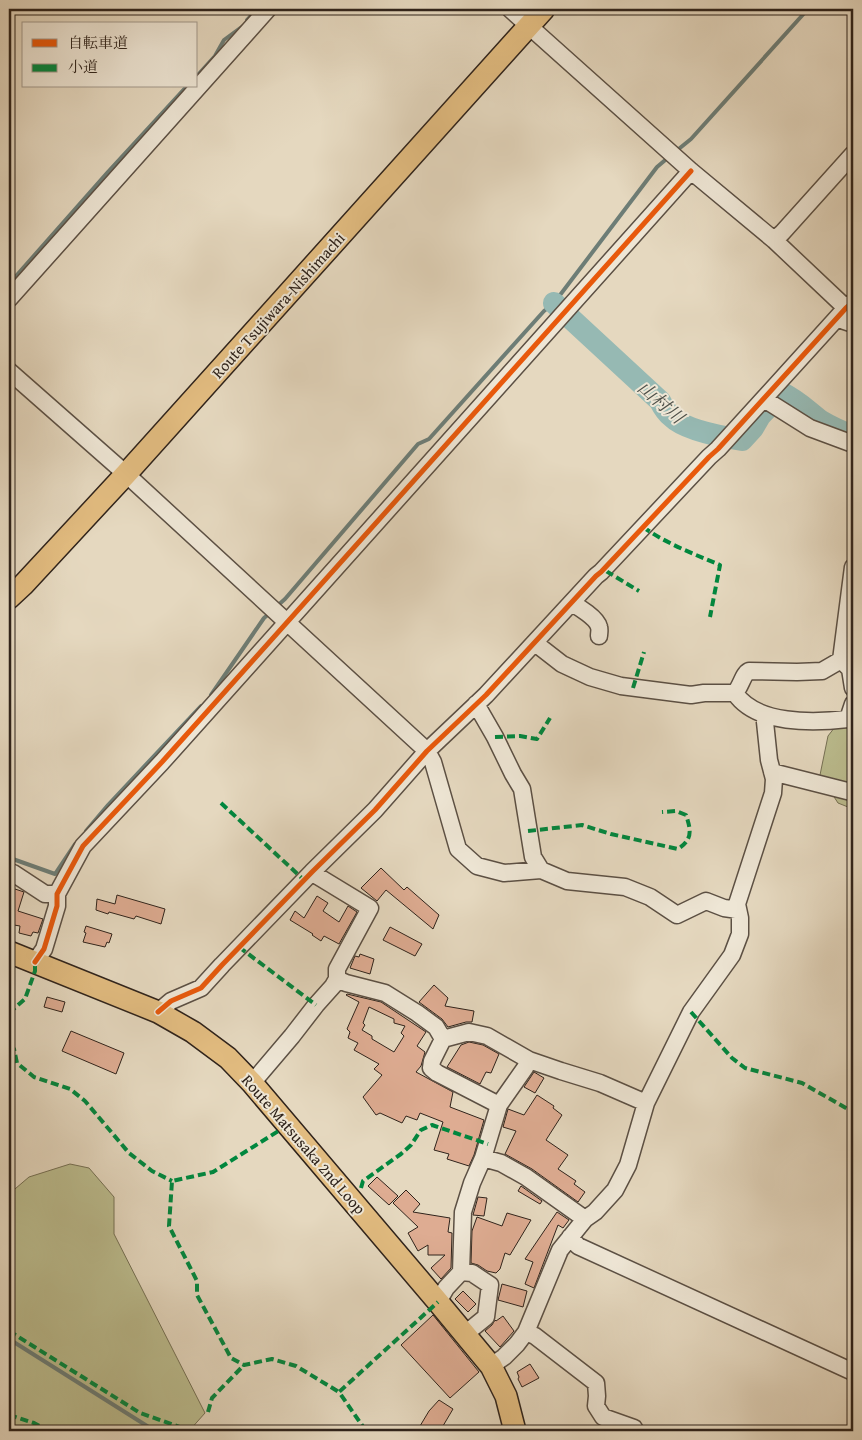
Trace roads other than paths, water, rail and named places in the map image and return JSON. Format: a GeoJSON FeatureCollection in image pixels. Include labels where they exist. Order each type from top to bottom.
{"type":"FeatureCollection","features":[{"type":"Feature","properties":{"kind":"main road","name":"Route Tsujiwara-Nishimachi"},"geometry":{"type":"LineString","coordinates":[[9,598],[126,474],[544,9]]}},
{"type":"Feature","properties":{"kind":"main road","name":"Route Matsusaka 2nd Loop"},"geometry":{"type":"LineString","coordinates":[[9,952],[158,1012],[193,1032],[228,1058],[252,1083],[491,1366],[506,1396],[515,1431]]}},
{"type":"Feature","properties":{"kind":"street"},"geometry":{"type":"LineString","coordinates":[[198,87],[268,9]]}},
{"type":"Feature","properties":{"kind":"street"},"geometry":{"type":"LineString","coordinates":[[510,9],[691,171],[849,305]]}},
{"type":"Feature","properties":{"kind":"street"},"geometry":{"type":"LineString","coordinates":[[9,299],[197,88]]}},
{"type":"Feature","properties":{"kind":"street"},"geometry":{"type":"LineString","coordinates":[[774,240],[853,154]]}},
{"type":"Feature","properties":{"kind":"street"},"geometry":{"type":"LineString","coordinates":[[35,962],[44,949],[57,906],[58,894],[83,846],[162,762],[691,171]]}},
{"type":"Feature","properties":{"kind":"street"},"geometry":{"type":"LineString","coordinates":[[849,305],[844,321],[853,324]]}},
{"type":"Feature","properties":{"kind":"street"},"geometry":{"type":"LineString","coordinates":[[158,1012],[172,1001],[201,988],[312,872],[375,810],[428,751],[535,643],[718,449],[849,305]]}},
{"type":"Feature","properties":{"kind":"street"},"geometry":{"type":"LineString","coordinates":[[9,371],[126,474],[428,751],[433,762],[458,849],[476,866],[504,873],[541,870],[567,881],[625,887],[650,897],[677,915],[706,901],[724,908],[738,910]]}},
{"type":"Feature","properties":{"kind":"street"},"geometry":{"type":"LineString","coordinates":[[764,399],[810,428],[853,444]]}},
{"type":"Feature","properties":{"kind":"street"},"geometry":{"type":"LineString","coordinates":[[841,660],[853,567]]}},
{"type":"Feature","properties":{"kind":"street"},"geometry":{"type":"LineString","coordinates":[[571,603],[594,620],[599,626],[600,636]]}},
{"type":"Feature","properties":{"kind":"street"},"geometry":{"type":"LineString","coordinates":[[535,643],[562,664],[590,677],[621,686],[691,695],[735,693]]}},
{"type":"Feature","properties":{"kind":"street"},"geometry":{"type":"LineString","coordinates":[[841,660],[850,668],[853,688]]}},
{"type":"Feature","properties":{"kind":"street"},"geometry":{"type":"LineString","coordinates":[[735,693],[745,673],[748,671],[822,671],[841,660]]}},
{"type":"Feature","properties":{"kind":"street"},"geometry":{"type":"LineString","coordinates":[[735,693],[741,702],[766,716],[785,720],[848,719],[853,704]]}},
{"type":"Feature","properties":{"kind":"street"},"geometry":{"type":"LineString","coordinates":[[476,704],[495,737],[512,774],[522,789],[533,857],[541,870]]}},
{"type":"Feature","properties":{"kind":"street"},"geometry":{"type":"LineString","coordinates":[[491,1366],[504,1357],[526,1332],[560,1250],[585,1219],[596,1212],[615,1190],[628,1165],[646,1103],[691,1012],[732,955],[740,934],[740,918],[736,904],[773,793],[774,779],[769,760],[766,716]]}},
{"type":"Feature","properties":{"kind":"street"},"geometry":{"type":"LineString","coordinates":[[772,772],[853,792]]}},
{"type":"Feature","properties":{"kind":"street"},"geometry":{"type":"LineString","coordinates":[[252,1083],[333,986],[337,979],[337,969],[370,908],[312,872]]}},
{"type":"Feature","properties":{"kind":"street"},"geometry":{"type":"LineString","coordinates":[[9,874],[13,873],[45,894],[58,894]]}},
{"type":"Feature","properties":{"kind":"street"},"geometry":{"type":"LineString","coordinates":[[337,979],[385,994],[436,1027],[443,1039]]}},
{"type":"Feature","properties":{"kind":"street"},"geometry":{"type":"LineString","coordinates":[[500,1105],[437,1073],[431,1068],[432,1061],[443,1039],[469,1032],[487,1036],[529,1060],[561,1072],[600,1083],[646,1103]]}},
{"type":"Feature","properties":{"kind":"street"},"geometry":{"type":"LineString","coordinates":[[438,1302],[446,1288],[461,1272],[463,1212],[500,1105],[529,1060]]}},
{"type":"Feature","properties":{"kind":"street"},"geometry":{"type":"LineString","coordinates":[[483,1158],[502,1163],[526,1177],[585,1219]]}},
{"type":"Feature","properties":{"kind":"street"},"geometry":{"type":"LineString","coordinates":[[570,1238],[578,1246],[853,1372]]}},
{"type":"Feature","properties":{"kind":"street"},"geometry":{"type":"LineString","coordinates":[[461,1272],[472,1273],[490,1285],[486,1317],[465,1334]]}},
{"type":"Feature","properties":{"kind":"street"},"geometry":{"type":"LineString","coordinates":[[526,1332],[535,1336],[596,1383],[596,1406],[603,1417],[634,1428]]}},
{"type":"Feature","properties":{"kind":"waterway"},"geometry":{"type":"LineString","coordinates":[[247,20],[257,9]]}},
{"type":"Feature","properties":{"kind":"waterway"},"geometry":{"type":"LineString","coordinates":[[675,152],[691,139],[808,9]]}},
{"type":"Feature","properties":{"kind":"waterway"},"geometry":{"type":"LineString","coordinates":[[198,75],[215,56],[224,40],[243,26]]}},
{"type":"Feature","properties":{"kind":"waterway"},"geometry":{"type":"LineString","coordinates":[[9,284],[185,88]]}},
{"type":"Feature","properties":{"kind":"waterway"},"geometry":{"type":"LineString","coordinates":[[276,607],[285,599],[418,444],[429,439],[544,311],[554,303],[657,167],[670,156]]}},
{"type":"Feature","properties":{"kind":"waterway","name":"山村川"},"geometry":{"type":"LineString","coordinates":[[554,303],[660,401],[670,415],[686,426],[742,440],[753,428],[760,416],[782,393],[798,402],[821,421],[853,436]]}},
{"type":"Feature","properties":{"kind":"waterway"},"geometry":{"type":"LineString","coordinates":[[211,695],[264,618],[271,612]]}},
{"type":"Feature","properties":{"kind":"waterway"},"geometry":{"type":"LineString","coordinates":[[86,831],[201,706]]}},
{"type":"Feature","properties":{"kind":"waterway"},"geometry":{"type":"LineString","coordinates":[[9,859],[55,874],[75,844]]}},
{"type":"Feature","properties":{"kind":"waterway"},"geometry":{"type":"LineString","coordinates":[[9,1339],[155,1431]]}}]}
